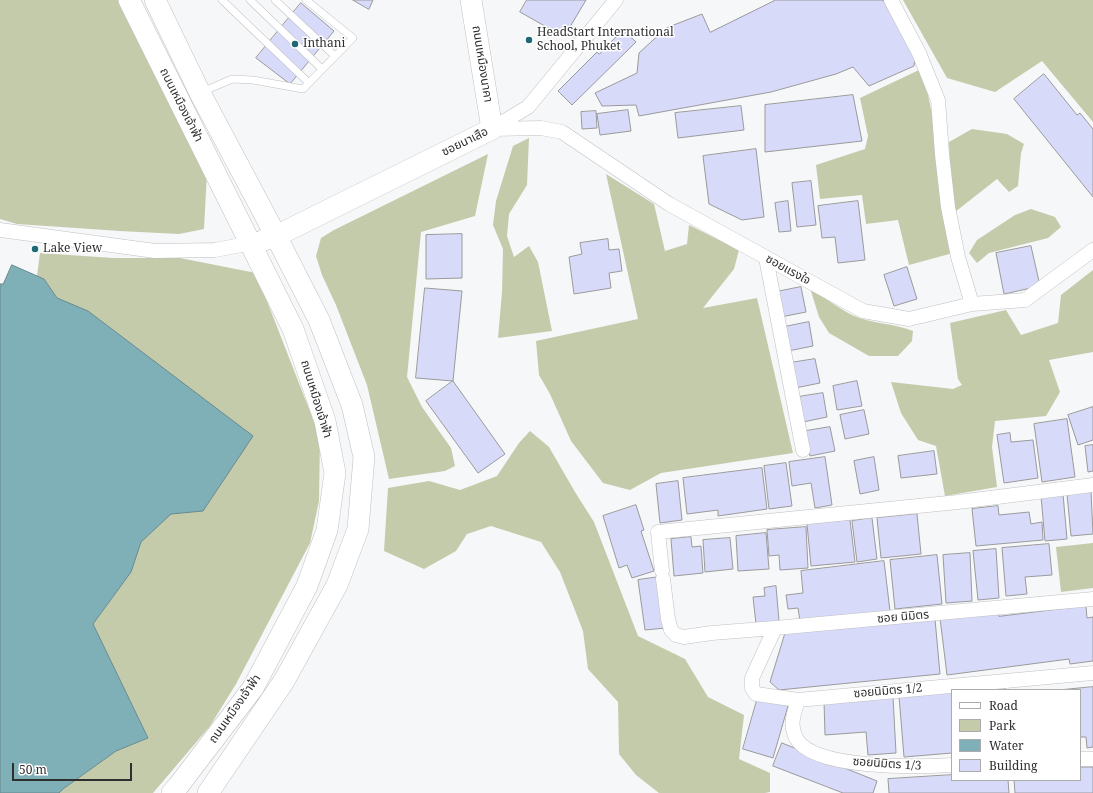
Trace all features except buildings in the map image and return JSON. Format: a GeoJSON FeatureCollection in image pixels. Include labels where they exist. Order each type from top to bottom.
{"type":"FeatureCollection","features":[{"type":"Feature","properties":{"kind":"street","name":"ถนนเหมืองเจ้าฟ้า"},"geometry":{"type":"LineString","coordinates":[[129,0],[178,100],[252,243],[293,329],[324,421],[335,473],[327,530],[307,586],[253,688],[180,785],[172,793]]}},
{"type":"Feature","properties":{"kind":"street","name":"ถนนเหมืองเจ้าฟ้า"},"geometry":{"type":"LineString","coordinates":[[155,0],[200,93],[319,320],[352,405],[364,457],[358,529],[337,586],[284,681],[208,793]]}},
{"type":"Feature","properties":{"kind":"street","name":"ถนนเหมืองนาคา"},"geometry":{"type":"LineString","coordinates":[[471,0],[492,129]]}},
{"type":"Feature","properties":{"kind":"street","name":"ซอยนาเสือ"},"geometry":{"type":"LineString","coordinates":[[252,243],[276,236],[492,129],[528,107],[616,0]]}},
{"type":"Feature","properties":{"kind":"street"},"geometry":{"type":"LineString","coordinates":[[891,0],[918,53],[938,100],[948,207],[958,257],[972,304]]}},
{"type":"Feature","properties":{"kind":"street","name":"ซอยแรงใจ"},"geometry":{"type":"LineString","coordinates":[[492,129],[541,128],[562,132],[670,204],[862,311],[909,319],[972,304],[1025,300],[1093,250]]}},
{"type":"Feature","properties":{"kind":"street"},"geometry":{"type":"LineString","coordinates":[[0,230],[155,251],[216,250],[252,243]]}},
{"type":"Feature","properties":{"kind":"street"},"geometry":{"type":"LineString","coordinates":[[766,258],[803,450]]}},
{"type":"Feature","properties":{"kind":"street"},"geometry":{"type":"LineString","coordinates":[[293,329],[319,320]]}},
{"type":"Feature","properties":{"kind":"street","name":"ซอย นิมิตร"},"geometry":{"type":"LineString","coordinates":[[1093,485],[958,502],[658,532],[668,619],[671,630],[676,635],[684,637],[712,633],[1093,599]]}},
{"type":"Feature","properties":{"kind":"street","name":"ซอยนิมิตร 1/2"},"geometry":{"type":"LineString","coordinates":[[776,628],[752,678],[752,688],[756,694],[798,700],[1093,673]]}},
{"type":"Feature","properties":{"kind":"street","name":"ซอยนิมิตร 1/3"},"geometry":{"type":"LineString","coordinates":[[798,700],[792,724],[796,739],[804,748],[815,754],[852,763],[922,767],[951,765]]}},
{"type":"Feature","properties":{"kind":"street"},"geometry":{"type":"LineString","coordinates":[[1081,759],[1093,759]]}},
{"type":"Feature","properties":{"kind":"lane"},"geometry":{"type":"LineString","coordinates":[[222,0],[309,83]]}},
{"type":"Feature","properties":{"kind":"lane"},"geometry":{"type":"LineString","coordinates":[[250,0],[322,70]]}},
{"type":"Feature","properties":{"kind":"lane"},"geometry":{"type":"LineString","coordinates":[[275,0],[335,56]]}},
{"type":"Feature","properties":{"kind":"lane"},"geometry":{"type":"LineString","coordinates":[[200,93],[232,80],[253,80],[303,89],[353,38],[306,0]]}},
{"type":"Feature","properties":{"kind":"green space"},"geometry":{"type":"Polygon","coordinates":[[[0,0],[121,0],[207,172],[204,229],[179,234],[17,224],[0,219],[0,0]]]}},
{"type":"Feature","properties":{"kind":"green space"},"geometry":{"type":"Polygon","coordinates":[[[903,0],[1093,0],[1093,122],[1042,61],[995,92],[947,78],[903,0]]]}},
{"type":"Feature","properties":{"kind":"green space"},"geometry":{"type":"Polygon","coordinates":[[[919,70],[928,95],[933,119],[953,253],[909,265],[898,220],[866,224],[862,195],[820,199],[816,165],[865,149],[868,136],[860,98],[919,70]]]}},
{"type":"Feature","properties":{"kind":"green space"},"geometry":{"type":"Polygon","coordinates":[[[972,129],[1007,134],[1024,144],[1021,153],[1018,186],[1009,192],[997,179],[955,212],[950,182],[949,142],[972,129]]]}},
{"type":"Feature","properties":{"kind":"green space"},"geometry":{"type":"Polygon","coordinates":[[[529,138],[527,185],[509,214],[507,236],[514,257],[529,246],[538,262],[552,331],[498,338],[502,292],[503,249],[493,225],[496,201],[513,146],[529,138]]]}},
{"type":"Feature","properties":{"kind":"green space"},"geometry":{"type":"Polygon","coordinates":[[[488,154],[475,216],[421,232],[407,377],[422,407],[451,448],[455,466],[445,471],[389,479],[367,385],[336,305],[322,275],[316,256],[321,238],[334,230],[488,154]]]}},
{"type":"Feature","properties":{"kind":"green space"},"geometry":{"type":"Polygon","coordinates":[[[606,174],[654,204],[665,251],[687,244],[689,225],[739,250],[734,269],[703,308],[757,298],[793,453],[661,473],[630,490],[603,483],[571,441],[550,394],[539,375],[536,341],[638,319],[606,174]]]}},
{"type":"Feature","properties":{"kind":"green space"},"geometry":{"type":"Polygon","coordinates":[[[1031,209],[1055,217],[1061,227],[1048,238],[989,253],[977,263],[969,253],[977,240],[1015,215],[1031,209]]]}},
{"type":"Feature","properties":{"kind":"green space"},"geometry":{"type":"Polygon","coordinates":[[[40,253],[113,258],[180,258],[256,273],[320,437],[319,501],[310,543],[236,684],[210,726],[153,793],[59,793],[116,751],[148,738],[93,624],[131,572],[141,542],[171,513],[203,511],[252,436],[88,311],[57,298],[44,279],[37,276],[40,253]]]}},
{"type":"Feature","properties":{"kind":"green space"},"geometry":{"type":"Polygon","coordinates":[[[1093,270],[1093,352],[1049,360],[1060,392],[1046,416],[995,421],[992,447],[997,487],[945,496],[936,446],[918,440],[901,413],[891,382],[953,389],[962,385],[958,379],[950,323],[1006,310],[1021,335],[1058,323],[1061,295],[1093,270]]]}},
{"type":"Feature","properties":{"kind":"green space"},"geometry":{"type":"Polygon","coordinates":[[[810,288],[852,315],[913,331],[912,341],[898,356],[869,356],[829,333],[819,317],[810,288]]]}},
{"type":"Feature","properties":{"kind":"green space"},"geometry":{"type":"Polygon","coordinates":[[[530,431],[549,447],[594,522],[638,636],[685,659],[708,697],[744,715],[739,759],[770,773],[770,792],[659,793],[636,775],[619,754],[618,702],[588,669],[583,631],[560,572],[541,542],[491,526],[467,534],[456,551],[424,569],[384,551],[388,488],[429,481],[460,490],[497,476],[519,443],[530,431]]]}},
{"type":"Feature","properties":{"kind":"green space"},"geometry":{"type":"Polygon","coordinates":[[[1093,543],[1093,588],[1061,592],[1056,547],[1093,543]]]}},
{"type":"Feature","properties":{"kind":"water"},"geometry":{"type":"Polygon","coordinates":[[[12,265],[44,279],[57,298],[88,311],[253,436],[203,511],[171,514],[141,542],[131,572],[93,624],[148,738],[116,751],[59,793],[0,793],[0,284],[3,284],[12,265]]]}},
{"type":"Feature","properties":{"kind":"place","name":"HeadStart International School, Phuket"},"geometry":{"type":"Point","coordinates":[529,40]}},
{"type":"Feature","properties":{"kind":"place","name":"Inthani"},"geometry":{"type":"Point","coordinates":[295,44]}},
{"type":"Feature","properties":{"kind":"place","name":"Lake View"},"geometry":{"type":"Point","coordinates":[35,249]}}]}
